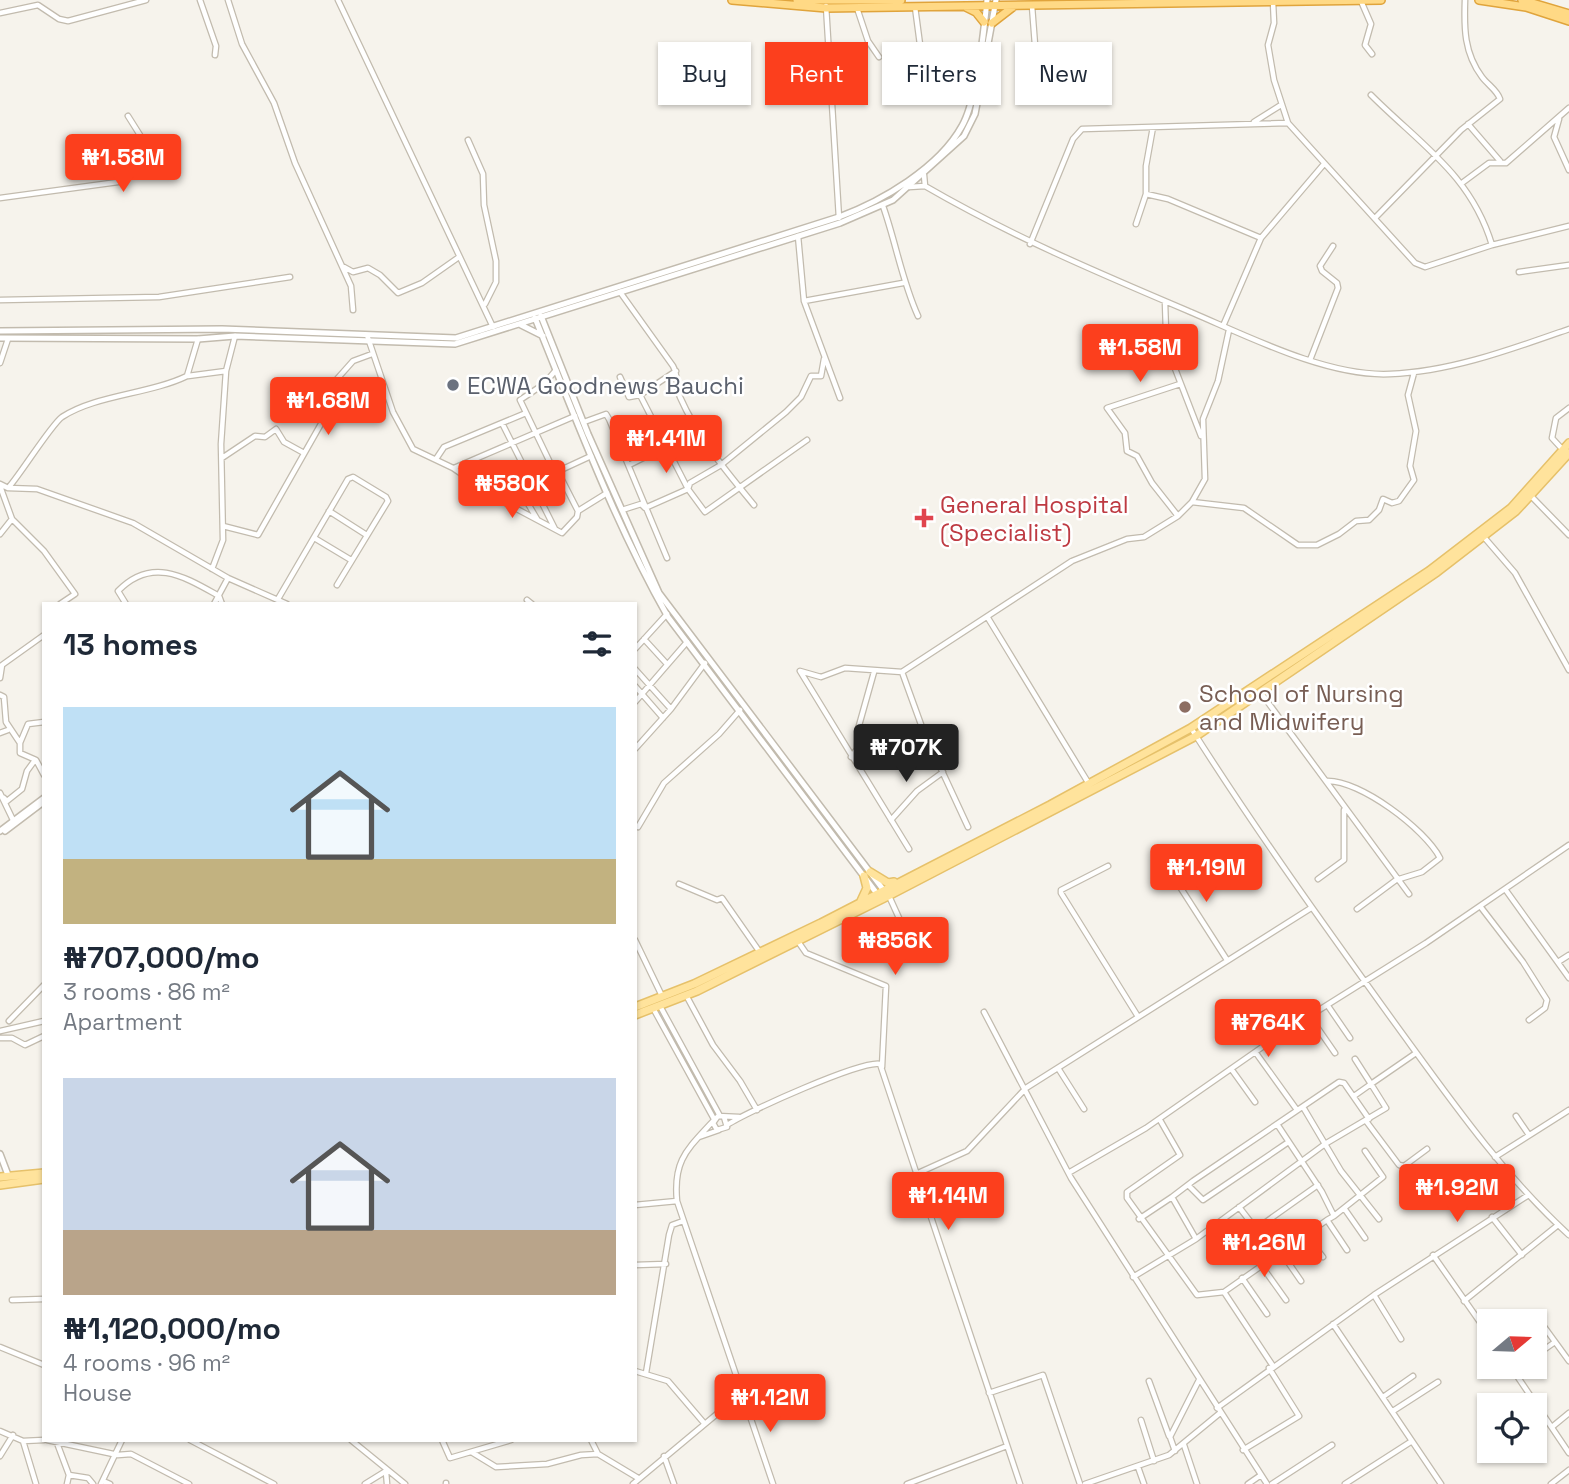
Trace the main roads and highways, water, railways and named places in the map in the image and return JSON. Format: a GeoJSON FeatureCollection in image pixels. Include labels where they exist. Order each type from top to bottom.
{"type":"FeatureCollection","features":[{"type":"Feature","properties":{"kind":"highway"},"geometry":{"type":"LineString","coordinates":[[732,0],[856,7],[962,6],[991,3],[1032,5],[1092,2],[1381,0]]}},
{"type":"Feature","properties":{"kind":"highway"},"geometry":{"type":"LineString","coordinates":[[797,0],[826,5],[901,0]]}},
{"type":"Feature","properties":{"kind":"highway"},"geometry":{"type":"LineString","coordinates":[[1479,0],[1526,7],[1569,21]]}},
{"type":"Feature","properties":{"kind":"highway"},"geometry":{"type":"LineString","coordinates":[[1522,0],[1569,14]]}},
{"type":"Feature","properties":{"kind":"highway"},"geometry":{"type":"LineString","coordinates":[[962,6],[976,12],[988,22],[1016,5]]}},
{"type":"Feature","properties":{"kind":"main road"},"geometry":{"type":"LineString","coordinates":[[637,1014],[686,995],[797,940],[1025,822],[1261,693],[1437,572],[1480,533],[1516,512],[1566,452],[1569,443]]}},
{"type":"Feature","properties":{"kind":"main road"},"geometry":{"type":"LineString","coordinates":[[637,1006],[662,997],[860,902],[884,895],[898,882],[1025,822],[1089,784],[1194,732],[1480,533],[1511,508],[1566,452]]}},
{"type":"Feature","properties":{"kind":"main road"},"geometry":{"type":"LineString","coordinates":[[860,902],[867,888],[867,874],[888,883],[898,882]]}},
{"type":"Feature","properties":{"kind":"main road"},"geometry":{"type":"LineString","coordinates":[[4,1176],[42,1173]]}},
{"type":"Feature","properties":{"kind":"main road"},"geometry":{"type":"LineString","coordinates":[[0,1185],[42,1179]]}},
{"type":"Feature","properties":{"kind":"place","name":"ECWA Goodnews Bauchi"},"geometry":{"type":"Point","coordinates":[453,385]}},
{"type":"Feature","properties":{"kind":"place","name":"General Hospital (Specialist)"},"geometry":{"type":"Point","coordinates":[924,518]}},
{"type":"Feature","properties":{"kind":"place","name":"School of Nursing and Midwifery"},"geometry":{"type":"Point","coordinates":[1185,707]}}]}
